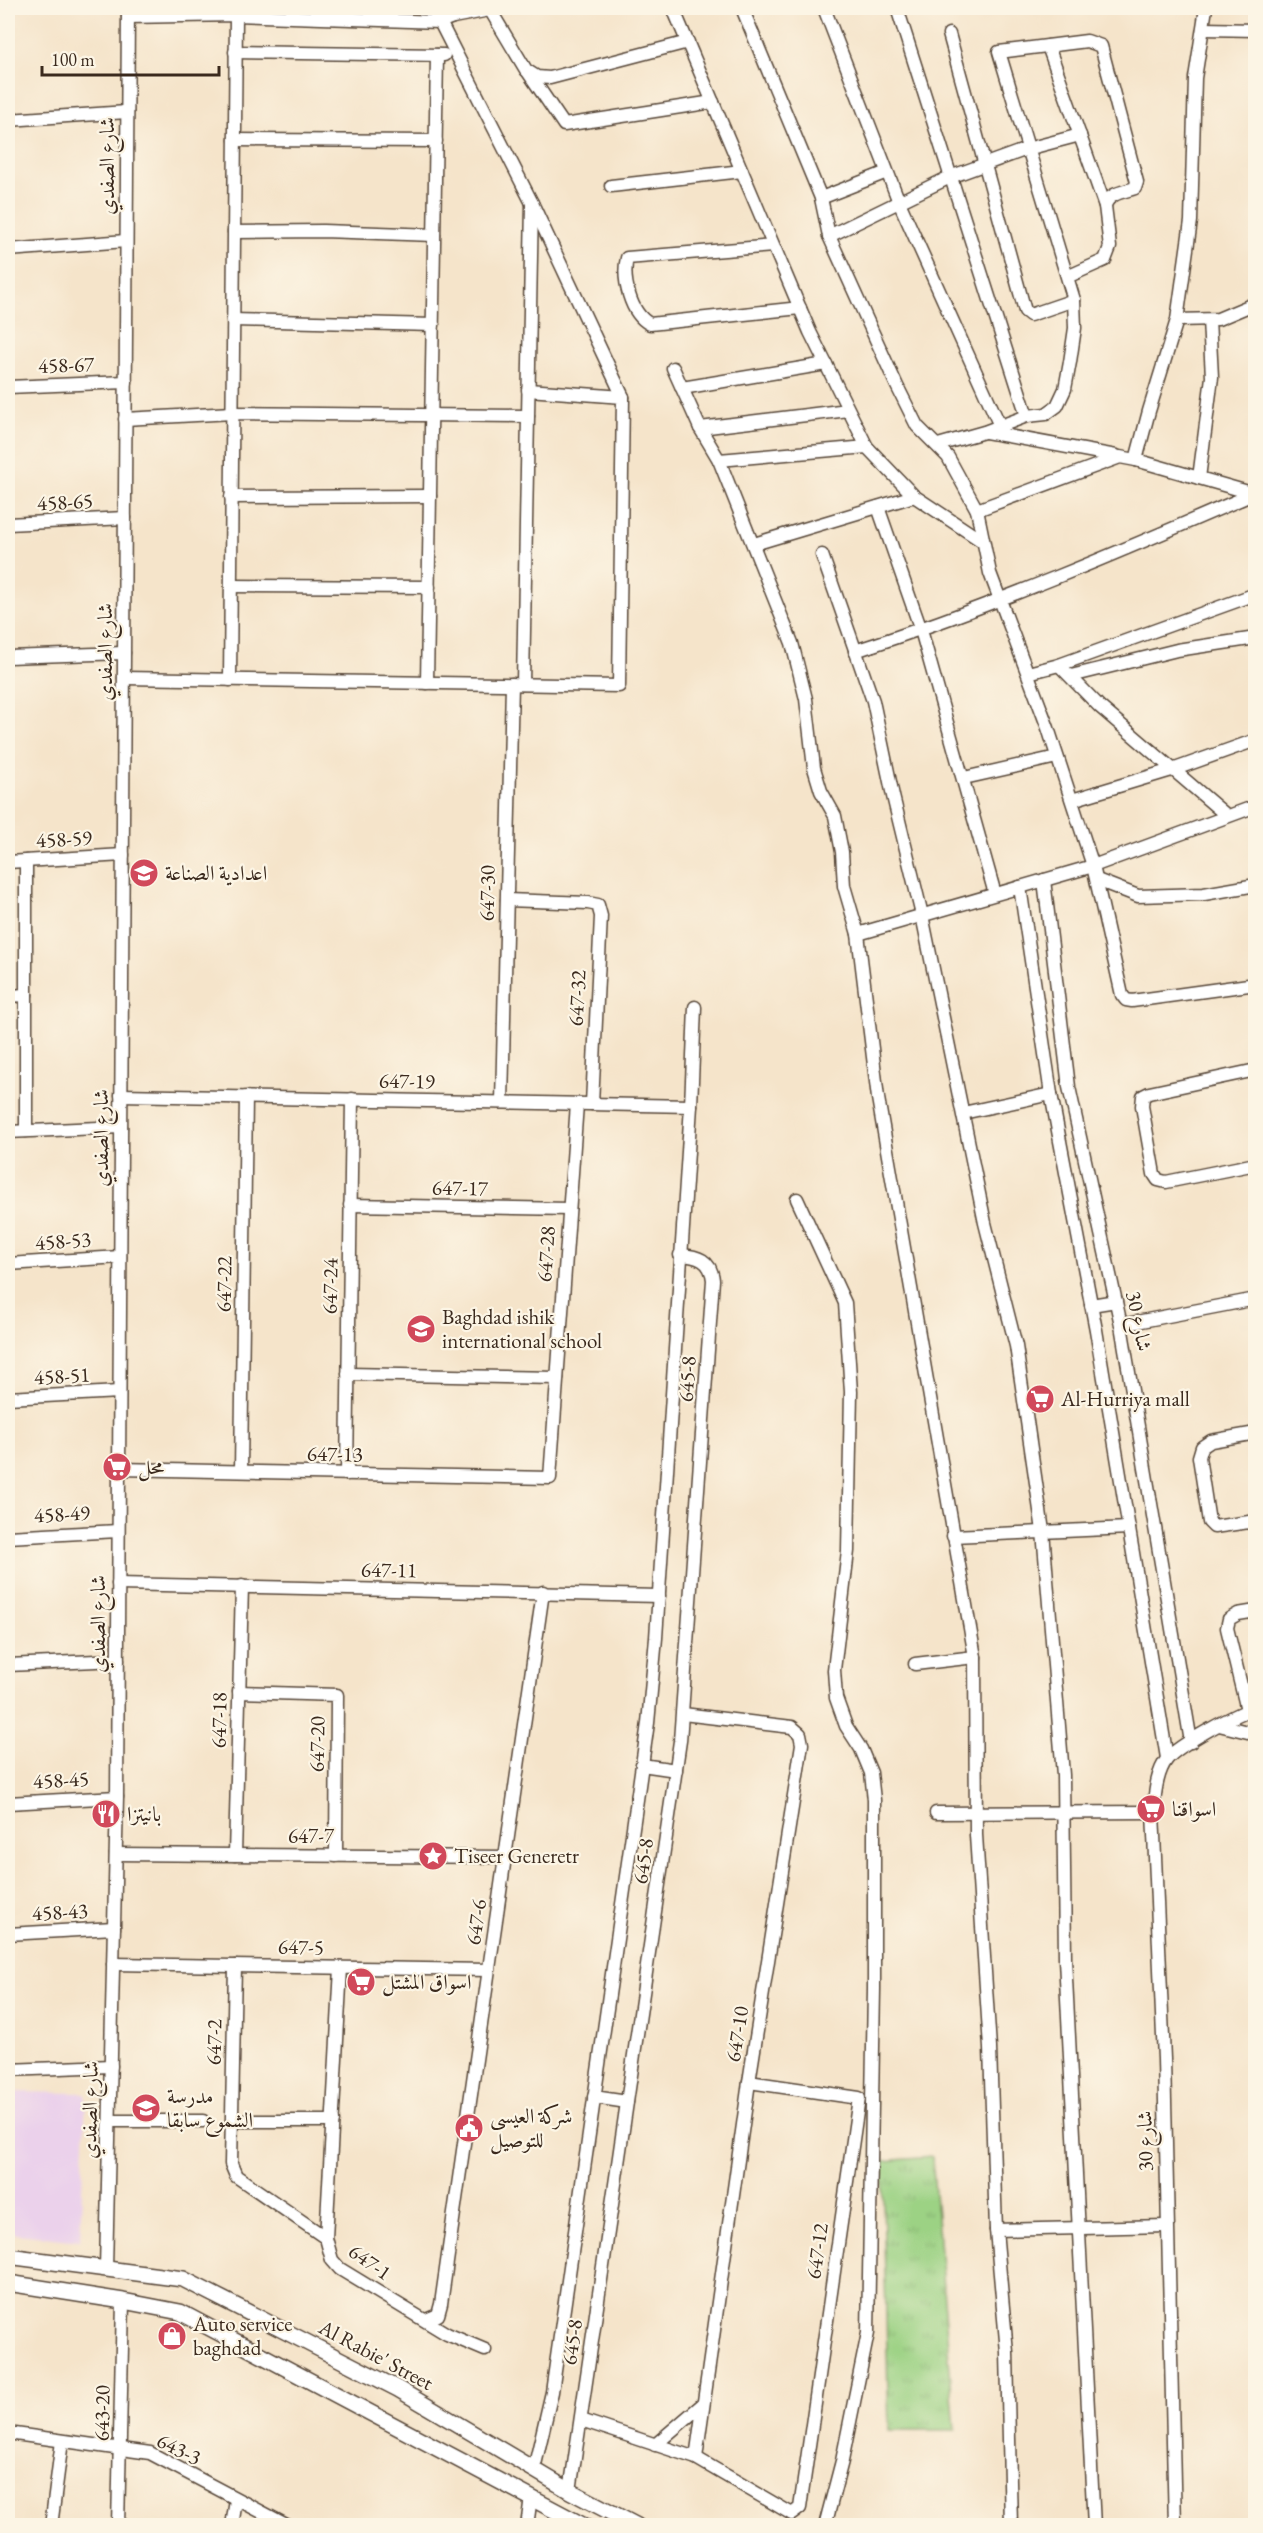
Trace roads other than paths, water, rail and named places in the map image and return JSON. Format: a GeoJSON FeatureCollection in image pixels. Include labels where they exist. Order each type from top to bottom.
{"type":"FeatureCollection","features":[{"type":"Feature","properties":{"kind":"main road","name":"Al Rabie' Street"},"geometry":{"type":"LineString","coordinates":[[8,2256],[183,2279],[398,2389],[570,2491],[636,2526]]}},
{"type":"Feature","properties":{"kind":"main road"},"geometry":{"type":"LineString","coordinates":[[8,2283],[180,2312],[531,2497],[561,2520],[584,2526]]}},
{"type":"Feature","properties":{"kind":"street"},"geometry":{"type":"LineString","coordinates":[[128,12],[440,22],[454,12],[493,8],[526,70],[564,125],[713,102]]}},
{"type":"Feature","properties":{"kind":"street"},"geometry":{"type":"LineString","coordinates":[[673,8],[800,308],[867,447],[914,496],[982,541]]}},
{"type":"Feature","properties":{"kind":"street"},"geometry":{"type":"LineString","coordinates":[[742,8],[821,198],[830,236],[917,426],[938,445],[955,467],[977,510],[982,541],[999,600],[1028,673],[1093,866],[1122,995],[1126,1000],[1256,984]]}},
{"type":"Feature","properties":{"kind":"street"},"geometry":{"type":"LineString","coordinates":[[824,8],[899,202],[1000,426]]}},
{"type":"Feature","properties":{"kind":"street"},"geometry":{"type":"LineString","coordinates":[[897,8],[1027,416]]}},
{"type":"Feature","properties":{"kind":"street"},"geometry":{"type":"LineString","coordinates":[[1136,460],[1177,320],[1191,221],[1195,78],[1206,8]]}},
{"type":"Feature","properties":{"kind":"street","name":"شارع الصفدي"},"geometry":{"type":"LineString","coordinates":[[106,2269],[117,1797],[128,12]]}},
{"type":"Feature","properties":{"kind":"street"},"geometry":{"type":"LineString","coordinates":[[230,680],[236,15]]}},
{"type":"Feature","properties":{"kind":"street"},"geometry":{"type":"LineString","coordinates":[[124,678],[619,686],[623,397],[532,203],[440,22]]}},
{"type":"Feature","properties":{"kind":"street"},"geometry":{"type":"LineString","coordinates":[[1204,29],[1256,30]]}},
{"type":"Feature","properties":{"kind":"street"},"geometry":{"type":"LineString","coordinates":[[949,34],[1025,311],[1030,315],[1074,300]]}},
{"type":"Feature","properties":{"kind":"street"},"geometry":{"type":"LineString","coordinates":[[938,445],[984,432],[1027,416],[1046,414],[1057,406],[1065,389],[1075,328],[1074,300],[999,52],[1087,40],[1101,46],[1137,182],[1135,188],[1112,195],[1106,200],[1105,206]]}},
{"type":"Feature","properties":{"kind":"street"},"geometry":{"type":"LineString","coordinates":[[526,70],[537,77],[550,78],[688,42]]}},
{"type":"Feature","properties":{"kind":"street"},"geometry":{"type":"LineString","coordinates":[[1048,46],[1105,206],[1110,247],[1105,260],[1067,277]]}},
{"type":"Feature","properties":{"kind":"street"},"geometry":{"type":"LineString","coordinates":[[235,52],[457,55]]}},
{"type":"Feature","properties":{"kind":"street"},"geometry":{"type":"LineString","coordinates":[[427,683],[437,55]]}},
{"type":"Feature","properties":{"kind":"street"},"geometry":{"type":"LineString","coordinates":[[8,120],[127,112]]}},
{"type":"Feature","properties":{"kind":"street"},"geometry":{"type":"LineString","coordinates":[[830,236],[950,177],[1027,149],[1080,135]]}},
{"type":"Feature","properties":{"kind":"street"},"geometry":{"type":"LineString","coordinates":[[235,140],[436,141]]}},
{"type":"Feature","properties":{"kind":"street"},"geometry":{"type":"LineString","coordinates":[[611,186],[742,171]]}},
{"type":"Feature","properties":{"kind":"street"},"geometry":{"type":"LineString","coordinates":[[821,198],[887,171]]}},
{"type":"Feature","properties":{"kind":"street","name":"647-30"},"geometry":{"type":"LineString","coordinates":[[502,1102],[507,900],[528,416],[532,203]]}},
{"type":"Feature","properties":{"kind":"street"},"geometry":{"type":"LineString","coordinates":[[234,232],[323,231],[434,235]]}},
{"type":"Feature","properties":{"kind":"street"},"geometry":{"type":"LineString","coordinates":[[8,250],[126,242]]}},
{"type":"Feature","properties":{"kind":"street"},"geometry":{"type":"LineString","coordinates":[[774,246],[627,258],[625,269],[636,311],[642,320],[650,324],[800,308]]}},
{"type":"Feature","properties":{"kind":"street"},"geometry":{"type":"LineString","coordinates":[[1177,320],[1218,319],[1256,303]]}},
{"type":"Feature","properties":{"kind":"street"},"geometry":{"type":"LineString","coordinates":[[233,320],[433,325]]}},
{"type":"Feature","properties":{"kind":"street"},"geometry":{"type":"LineString","coordinates":[[1199,478],[1212,377],[1209,320]]}},
{"type":"Feature","properties":{"kind":"street"},"geometry":{"type":"LineString","coordinates":[[682,388],[825,364]]}},
{"type":"Feature","properties":{"kind":"street"},"geometry":{"type":"LineString","coordinates":[[673,368],[700,428],[719,460],[792,643],[806,699],[814,768],[821,791],[835,816],[842,852],[844,886],[858,934],[878,1098],[975,1657],[976,1815],[990,2048],[996,2230],[1007,2352],[1011,2526]]}},
{"type":"Feature","properties":{"kind":"street","name":"458-67"},"geometry":{"type":"LineString","coordinates":[[8,387],[126,382]]}},
{"type":"Feature","properties":{"kind":"street"},"geometry":{"type":"LineString","coordinates":[[528,390],[623,397]]}},
{"type":"Feature","properties":{"kind":"street"},"geometry":{"type":"LineString","coordinates":[[700,428],[848,410]]}},
{"type":"Feature","properties":{"kind":"street"},"geometry":{"type":"LineString","coordinates":[[125,419],[232,414],[528,416]]}},
{"type":"Feature","properties":{"kind":"street"},"geometry":{"type":"LineString","coordinates":[[984,432],[1136,460],[1254,494]]}},
{"type":"Feature","properties":{"kind":"street"},"geometry":{"type":"LineString","coordinates":[[719,460],[867,447]]}},
{"type":"Feature","properties":{"kind":"street"},"geometry":{"type":"LineString","coordinates":[[977,510],[1120,457]]}},
{"type":"Feature","properties":{"kind":"street"},"geometry":{"type":"LineString","coordinates":[[855,651],[921,630],[999,600],[1254,494]]}},
{"type":"Feature","properties":{"kind":"street"},"geometry":{"type":"LineString","coordinates":[[231,497],[430,496]]}},
{"type":"Feature","properties":{"kind":"street"},"geometry":{"type":"LineString","coordinates":[[754,544],[914,496]]}},
{"type":"Feature","properties":{"kind":"street"},"geometry":{"type":"LineString","coordinates":[[878,507],[921,630],[995,894]]}},
{"type":"Feature","properties":{"kind":"street","name":"458-65"},"geometry":{"type":"LineString","coordinates":[[8,524],[125,518]]}},
{"type":"Feature","properties":{"kind":"street"},"geometry":{"type":"LineString","coordinates":[[822,555],[873,701],[922,915],[985,1223],[1016,1346],[1042,1531],[1063,1774],[1065,1959],[1094,2526]]}},
{"type":"Feature","properties":{"kind":"street"},"geometry":{"type":"LineString","coordinates":[[231,586],[429,587]]}},
{"type":"Feature","properties":{"kind":"street"},"geometry":{"type":"LineString","coordinates":[[1028,673],[1059,665],[1256,594]]}},
{"type":"Feature","properties":{"kind":"street"},"geometry":{"type":"LineString","coordinates":[[1071,676],[1177,650],[1256,638]]}},
{"type":"Feature","properties":{"kind":"street"},"geometry":{"type":"LineString","coordinates":[[8,657],[124,653]]}},
{"type":"Feature","properties":{"kind":"street"},"geometry":{"type":"LineString","coordinates":[[1059,665],[1100,707],[1226,815]]}},
{"type":"Feature","properties":{"kind":"street"},"geometry":{"type":"LineString","coordinates":[[1072,800],[1175,769],[1256,740]]}},
{"type":"Feature","properties":{"kind":"street"},"geometry":{"type":"LineString","coordinates":[[964,778],[1057,756]]}},
{"type":"Feature","properties":{"kind":"street"},"geometry":{"type":"LineString","coordinates":[[858,934],[1093,866],[1226,815],[1256,806]]}},
{"type":"Feature","properties":{"kind":"street","name":"458-59"},"geometry":{"type":"LineString","coordinates":[[8,862],[123,855]]}},
{"type":"Feature","properties":{"kind":"street"},"geometry":{"type":"LineString","coordinates":[[26,861],[26,1131]]}},
{"type":"Feature","properties":{"kind":"street","name":"شارع 30"},"geometry":{"type":"LineString","coordinates":[[1044,880],[1069,1087],[1121,1325],[1191,1742]]}},
{"type":"Feature","properties":{"kind":"street"},"geometry":{"type":"LineString","coordinates":[[1097,880],[1138,896],[1204,894],[1256,885]]}},
{"type":"Feature","properties":{"kind":"street","name":"شارع 30"},"geometry":{"type":"LineString","coordinates":[[1020,887],[1051,1094],[1091,1305],[1167,1758],[1157,1780],[1153,1812],[1164,2059],[1166,2226],[1175,2526]]}},
{"type":"Feature","properties":{"kind":"street","name":"647-32"},"geometry":{"type":"LineString","coordinates":[[507,900],[598,905],[601,916],[592,1104]]}},
{"type":"Feature","properties":{"kind":"street"},"geometry":{"type":"LineString","coordinates":[[8,996],[26,995]]}},
{"type":"Feature","properties":{"kind":"street","name":"645-8"},"geometry":{"type":"LineString","coordinates":[[534,2469],[552,2391],[642,1765],[652,1680],[691,1106],[695,1007]]}},
{"type":"Feature","properties":{"kind":"street"},"geometry":{"type":"LineString","coordinates":[[1256,1070],[1149,1093],[1143,1096],[1142,1106],[1154,1174],[1158,1180],[1166,1182],[1256,1164]]}},
{"type":"Feature","properties":{"kind":"street"},"geometry":{"type":"LineString","coordinates":[[963,1113],[1051,1094]]}},
{"type":"Feature","properties":{"kind":"street","name":"647-19"},"geometry":{"type":"LineString","coordinates":[[121,1095],[691,1106]]}},
{"type":"Feature","properties":{"kind":"street","name":"647-22"},"geometry":{"type":"LineString","coordinates":[[241,1471],[246,1097]]}},
{"type":"Feature","properties":{"kind":"street","name":"647-24"},"geometry":{"type":"LineString","coordinates":[[347,1474],[352,1099]]}},
{"type":"Feature","properties":{"kind":"street","name":"647-28"},"geometry":{"type":"LineString","coordinates":[[550,1478],[577,1104]]}},
{"type":"Feature","properties":{"kind":"street"},"geometry":{"type":"LineString","coordinates":[[8,1132],[121,1127]]}},
{"type":"Feature","properties":{"kind":"street"},"geometry":{"type":"LineString","coordinates":[[797,1199],[845,1303],[851,1392],[848,1551],[834,1670],[836,1698],[846,1726],[861,1749],[871,1773],[874,1800],[874,1989],[868,2334],[842,2461],[825,2526]]}},
{"type":"Feature","properties":{"kind":"street","name":"647-17"},"geometry":{"type":"LineString","coordinates":[[350,1205],[569,1209]]}},
{"type":"Feature","properties":{"kind":"street","name":"645-8"},"geometry":{"type":"LineString","coordinates":[[570,2491],[683,1714],[713,1280],[705,1261],[699,1257],[680,1255]]}},
{"type":"Feature","properties":{"kind":"street","name":"458-53"},"geometry":{"type":"LineString","coordinates":[[8,1264],[120,1257]]}},
{"type":"Feature","properties":{"kind":"street"},"geometry":{"type":"LineString","coordinates":[[1121,1325],[1256,1299]]}},
{"type":"Feature","properties":{"kind":"street"},"geometry":{"type":"LineString","coordinates":[[1091,1305],[1116,1301]]}},
{"type":"Feature","properties":{"kind":"street"},"geometry":{"type":"LineString","coordinates":[[348,1374],[557,1378]]}},
{"type":"Feature","properties":{"kind":"street","name":"458-51"},"geometry":{"type":"LineString","coordinates":[[8,1398],[119,1392]]}},
{"type":"Feature","properties":{"kind":"street"},"geometry":{"type":"LineString","coordinates":[[1256,1433],[1211,1441],[1202,1447],[1199,1457],[1209,1522],[1214,1527],[1224,1527],[1256,1521]]}},
{"type":"Feature","properties":{"kind":"street","name":"647-13"},"geometry":{"type":"LineString","coordinates":[[119,1468],[550,1478]]}},
{"type":"Feature","properties":{"kind":"street"},"geometry":{"type":"LineString","coordinates":[[953,1536],[1129,1528]]}},
{"type":"Feature","properties":{"kind":"street","name":"458-49"},"geometry":{"type":"LineString","coordinates":[[8,1537],[118,1531]]}},
{"type":"Feature","properties":{"kind":"street","name":"647-11"},"geometry":{"type":"LineString","coordinates":[[118,1584],[659,1596]]}},
{"type":"Feature","properties":{"kind":"street","name":"647-18"},"geometry":{"type":"LineString","coordinates":[[235,1855],[242,1586]]}},
{"type":"Feature","properties":{"kind":"street","name":"647-6"},"geometry":{"type":"LineString","coordinates":[[426,2320],[438,2315],[441,2304],[543,1592]]}},
{"type":"Feature","properties":{"kind":"street"},"geometry":{"type":"LineString","coordinates":[[1167,1758],[1219,1725],[1251,1709],[1227,1628],[1229,1619],[1238,1614],[1256,1611]]}},
{"type":"Feature","properties":{"kind":"street"},"geometry":{"type":"LineString","coordinates":[[915,1664],[975,1657]]}},
{"type":"Feature","properties":{"kind":"street"},"geometry":{"type":"LineString","coordinates":[[8,1665],[118,1660]]}},
{"type":"Feature","properties":{"kind":"street","name":"647-20"},"geometry":{"type":"LineString","coordinates":[[239,1692],[337,1695],[336,1856]]}},
{"type":"Feature","properties":{"kind":"street","name":"647-10"},"geometry":{"type":"LineString","coordinates":[[683,1714],[792,1727],[800,1734],[802,1744],[749,2082],[696,2458]]}},
{"type":"Feature","properties":{"kind":"street"},"geometry":{"type":"LineString","coordinates":[[1219,1725],[1256,1734]]}},
{"type":"Feature","properties":{"kind":"street"},"geometry":{"type":"LineString","coordinates":[[642,1765],[676,1770]]}},
{"type":"Feature","properties":{"kind":"street","name":"458-45"},"geometry":{"type":"LineString","coordinates":[[8,1803],[117,1797]]}},
{"type":"Feature","properties":{"kind":"street"},"geometry":{"type":"LineString","coordinates":[[936,1814],[1153,1812]]}},
{"type":"Feature","properties":{"kind":"street","name":"647-7"},"geometry":{"type":"LineString","coordinates":[[116,1854],[505,1857]]}},
{"type":"Feature","properties":{"kind":"street","name":"458-43"},"geometry":{"type":"LineString","coordinates":[[8,1934],[114,1928]]}},
{"type":"Feature","properties":{"kind":"street","name":"647-5"},"geometry":{"type":"LineString","coordinates":[[113,1964],[489,1970]]}},
{"type":"Feature","properties":{"kind":"street","name":"647-2"},"geometry":{"type":"LineString","coordinates":[[235,1966],[231,2164],[236,2176],[247,2184]]}},
{"type":"Feature","properties":{"kind":"street"},"geometry":{"type":"LineString","coordinates":[[326,2238],[341,1968]]}},
{"type":"Feature","properties":{"kind":"street"},"geometry":{"type":"LineString","coordinates":[[8,2070],[111,2066]]}},
{"type":"Feature","properties":{"kind":"street","name":"647-12"},"geometry":{"type":"LineString","coordinates":[[749,2082],[859,2098],[800,2508],[794,2518]]}},
{"type":"Feature","properties":{"kind":"street"},"geometry":{"type":"LineString","coordinates":[[594,2097],[627,2102]]}},
{"type":"Feature","properties":{"kind":"street"},"geometry":{"type":"LineString","coordinates":[[110,2121],[203,2121]]}},
{"type":"Feature","properties":{"kind":"street"},"geometry":{"type":"LineString","coordinates":[[232,2121],[333,2121]]}},
{"type":"Feature","properties":{"kind":"street","name":"647-1"},"geometry":{"type":"LineString","coordinates":[[247,2184],[326,2238],[332,2260],[340,2269],[447,2334],[484,2350]]}},
{"type":"Feature","properties":{"kind":"street"},"geometry":{"type":"LineString","coordinates":[[996,2230],[1079,2230],[1166,2226]]}},
{"type":"Feature","properties":{"kind":"street","name":"643-20"},"geometry":{"type":"LineString","coordinates":[[118,2526],[123,2301]]}},
{"type":"Feature","properties":{"kind":"street"},"geometry":{"type":"LineString","coordinates":[[655,2445],[703,2404]]}},
{"type":"Feature","properties":{"kind":"street"},"geometry":{"type":"LineString","coordinates":[[581,2420],[696,2458],[794,2518]]}},
{"type":"Feature","properties":{"kind":"street","name":"643-3"},"geometry":{"type":"LineString","coordinates":[[8,2433],[150,2453],[288,2526]]}},
{"type":"Feature","properties":{"kind":"street"},"geometry":{"type":"LineString","coordinates":[[51,2526],[62,2441]]}},
{"type":"Feature","properties":{"kind":"street"},"geometry":{"type":"LineString","coordinates":[[527,2526],[531,2497]]}},
{"type":"Feature","properties":{"kind":"street"},"geometry":{"type":"LineString","coordinates":[[232,2526],[236,2500]]}},
{"type":"Feature","properties":{"kind":"place","name":"اعدادية الصناعة"},"geometry":{"type":"Point","coordinates":[144,873]}},
{"type":"Feature","properties":{"kind":"place","name":"Baghdad ishik international school"},"geometry":{"type":"Point","coordinates":[421,1329]}},
{"type":"Feature","properties":{"kind":"place","name":"Al-Hurriya mall"},"geometry":{"type":"Point","coordinates":[1040,1399]}},
{"type":"Feature","properties":{"kind":"place","name":"محل"},"geometry":{"type":"Point","coordinates":[117,1467]}},
{"type":"Feature","properties":{"kind":"place","name":"اسواقنا"},"geometry":{"type":"Point","coordinates":[1151,1809]}},
{"type":"Feature","properties":{"kind":"place","name":"بانيتزا"},"geometry":{"type":"Point","coordinates":[106,1814]}},
{"type":"Feature","properties":{"kind":"place","name":"Tiseer Generetr"},"geometry":{"type":"Point","coordinates":[433,1856]}},
{"type":"Feature","properties":{"kind":"place","name":"اسواق المشتل"},"geometry":{"type":"Point","coordinates":[361,1982]}},
{"type":"Feature","properties":{"kind":"place","name":"مدرسة الشموع سابقا"},"geometry":{"type":"Point","coordinates":[146,2108]}},
{"type":"Feature","properties":{"kind":"place","name":"شركة العيسى للتوصيل"},"geometry":{"type":"Point","coordinates":[469,2128]}},
{"type":"Feature","properties":{"kind":"place","name":"Auto service baghdad"},"geometry":{"type":"Point","coordinates":[172,2336]}}]}
